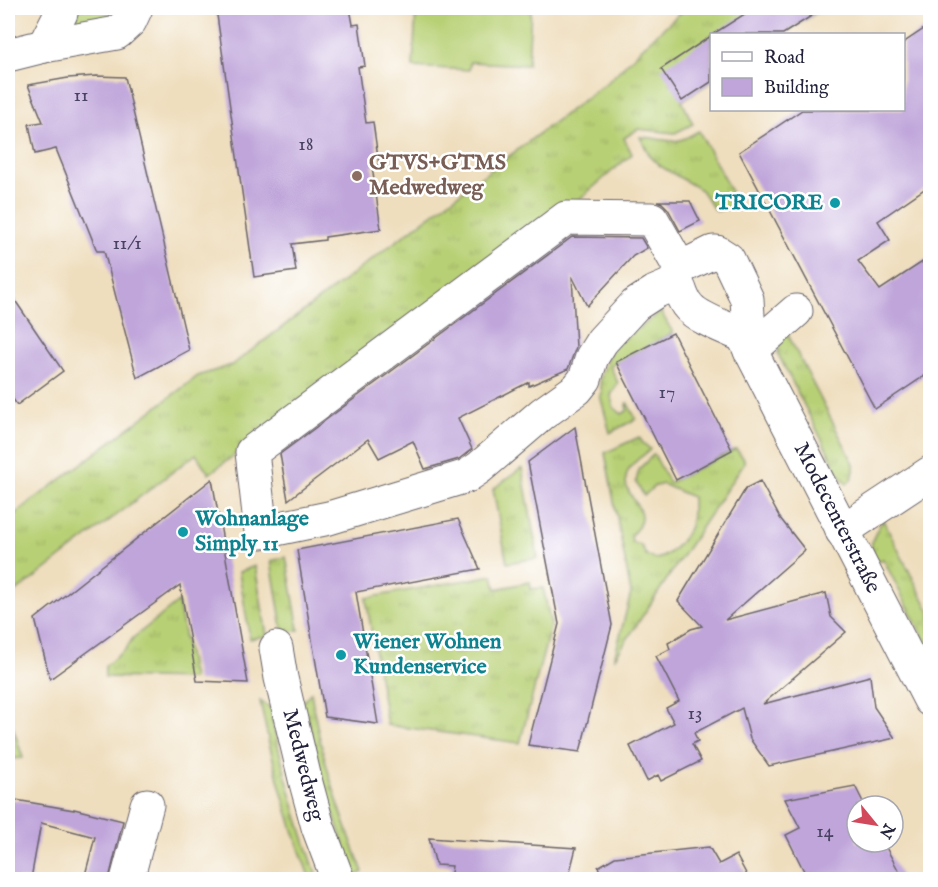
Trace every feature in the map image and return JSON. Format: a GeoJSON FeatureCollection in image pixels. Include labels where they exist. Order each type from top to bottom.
{"type":"FeatureCollection","features":[{"type":"Feature","properties":{"kind":"street"},"geometry":{"type":"LineString","coordinates":[[44,46],[62,8]]}},
{"type":"Feature","properties":{"kind":"street"},"geometry":{"type":"LineString","coordinates":[[8,55],[117,33],[130,21],[136,8]]}},
{"type":"Feature","properties":{"kind":"street"},"geometry":{"type":"LineString","coordinates":[[747,344],[696,314],[690,308],[684,300],[678,275],[652,219],[566,218],[252,452],[261,532],[329,518],[467,476],[542,414],[577,389],[585,379],[592,357],[602,341],[635,305],[678,275],[713,252],[728,259],[747,299],[747,344]]}},
{"type":"Feature","properties":{"kind":"street"},"geometry":{"type":"LineString","coordinates":[[747,344],[796,311]]}},
{"type":"Feature","properties":{"kind":"street","name":"Modecenterstraße"},"geometry":{"type":"LineString","coordinates":[[747,344],[930,700]]}},
{"type":"Feature","properties":{"kind":"street"},"geometry":{"type":"LineString","coordinates":[[842,531],[930,473]]}},
{"type":"Feature","properties":{"kind":"street","name":"Medwedweg"},"geometry":{"type":"LineString","coordinates":[[278,663],[318,827],[338,879]]}},
{"type":"Feature","properties":{"kind":"street"},"geometry":{"type":"LineString","coordinates":[[127,879],[147,805]]}},
{"type":"Feature","properties":{"kind":"green space"},"geometry":{"type":"Polygon","coordinates":[[[77,8],[117,8],[112,15],[73,36],[68,36],[77,8]]]}},
{"type":"Feature","properties":{"kind":"green space"},"geometry":{"type":"Polygon","coordinates":[[[416,8],[531,8],[528,65],[470,62],[469,70],[413,67],[416,8]]]}},
{"type":"Feature","properties":{"kind":"green space"},"geometry":{"type":"Polygon","coordinates":[[[686,8],[824,8],[785,33],[710,33],[710,83],[682,101],[693,124],[675,133],[638,129],[624,138],[632,154],[569,208],[209,474],[196,454],[8,598],[8,519],[198,376],[232,365],[610,80],[686,8]]]}},
{"type":"Feature","properties":{"kind":"green space"},"geometry":{"type":"Polygon","coordinates":[[[699,131],[738,205],[717,211],[701,190],[660,166],[650,156],[640,137],[676,141],[699,131]]]}},
{"type":"Feature","properties":{"kind":"green space"},"geometry":{"type":"Polygon","coordinates":[[[661,312],[673,333],[610,366],[618,383],[611,395],[613,407],[622,414],[627,411],[627,402],[636,419],[610,433],[600,395],[602,394],[600,380],[611,349],[661,312]]]}},
{"type":"Feature","properties":{"kind":"green space"},"geometry":{"type":"Polygon","coordinates":[[[787,333],[854,464],[853,475],[847,484],[841,477],[778,354],[779,345],[787,333]]]}},
{"type":"Feature","properties":{"kind":"green space"},"geometry":{"type":"Polygon","coordinates":[[[639,437],[650,449],[632,465],[626,480],[627,489],[640,510],[641,517],[639,526],[631,535],[632,543],[641,545],[646,555],[655,559],[671,551],[688,531],[692,519],[692,497],[663,484],[653,487],[644,496],[636,482],[639,469],[654,454],[669,483],[736,449],[744,459],[744,463],[614,659],[631,593],[605,453],[639,437]]]}},
{"type":"Feature","properties":{"kind":"green space"},"geometry":{"type":"Polygon","coordinates":[[[522,468],[538,558],[507,563],[493,489],[522,468]]]}},
{"type":"Feature","properties":{"kind":"green space"},"geometry":{"type":"Polygon","coordinates":[[[883,520],[930,612],[930,650],[883,559],[878,561],[872,552],[872,541],[883,520]]]}},
{"type":"Feature","properties":{"kind":"green space"},"geometry":{"type":"Polygon","coordinates":[[[286,557],[299,630],[283,633],[271,561],[286,557]]]}},
{"type":"Feature","properties":{"kind":"green space"},"geometry":{"type":"Polygon","coordinates":[[[255,566],[267,636],[250,639],[239,572],[255,566]]]}},
{"type":"Feature","properties":{"kind":"green space"},"geometry":{"type":"Polygon","coordinates":[[[493,575],[496,589],[530,582],[531,589],[543,588],[551,624],[520,743],[387,725],[366,598],[493,575]]]}},
{"type":"Feature","properties":{"kind":"green space"},"geometry":{"type":"Polygon","coordinates":[[[178,602],[193,679],[105,677],[105,666],[126,649],[133,638],[178,602]]]}},
{"type":"Feature","properties":{"kind":"green space"},"geometry":{"type":"Polygon","coordinates":[[[311,692],[332,783],[363,872],[350,878],[345,871],[352,869],[326,792],[307,714],[298,715],[298,708],[311,692]]]}},
{"type":"Feature","properties":{"kind":"green space"},"geometry":{"type":"Polygon","coordinates":[[[260,701],[277,712],[278,718],[272,719],[282,760],[298,820],[318,879],[310,879],[295,835],[275,769],[260,701]]]}},
{"type":"Feature","properties":{"kind":"green space"},"geometry":{"type":"Polygon","coordinates":[[[8,712],[23,758],[8,759],[8,712]]]}},
{"type":"Feature","properties":{"kind":"building"},"geometry":{"type":"Polygon","coordinates":[[[216,8],[350,8],[353,25],[359,24],[365,66],[358,67],[366,123],[373,122],[379,165],[372,166],[381,229],[292,244],[296,271],[254,277],[216,8]]]}},
{"type":"Feature","properties":{"kind":"building"},"geometry":{"type":"Polygon","coordinates":[[[754,8],[824,8],[785,33],[715,33],[754,8]]]}},
{"type":"Feature","properties":{"kind":"building","name":"TRICORE"},"geometry":{"type":"Polygon","coordinates":[[[930,25],[930,185],[878,221],[890,240],[858,261],[880,290],[930,257],[930,372],[875,409],[739,152],[800,111],[905,111],[905,42],[930,25]]]}},
{"type":"Feature","properties":{"kind":"building"},"geometry":{"type":"Polygon","coordinates":[[[710,37],[710,83],[682,101],[661,69],[710,37]]]}},
{"type":"Feature","properties":{"kind":"building"},"geometry":{"type":"Polygon","coordinates":[[[96,76],[125,77],[189,350],[137,378],[104,251],[97,251],[56,149],[35,154],[29,124],[43,122],[28,85],[96,76]]]}},
{"type":"Feature","properties":{"kind":"building"},"geometry":{"type":"Polygon","coordinates":[[[657,201],[690,201],[700,221],[680,231],[668,209],[657,201]]]}},
{"type":"Feature","properties":{"kind":"building"},"geometry":{"type":"Polygon","coordinates":[[[572,237],[641,238],[647,248],[633,256],[587,306],[572,276],[576,347],[568,369],[529,386],[529,382],[458,418],[472,449],[459,459],[425,469],[413,441],[379,458],[368,439],[288,500],[280,454],[572,237]]]}},
{"type":"Feature","properties":{"kind":"building"},"geometry":{"type":"Polygon","coordinates":[[[8,290],[63,371],[17,405],[8,392],[8,290]]]}},
{"type":"Feature","properties":{"kind":"building"},"geometry":{"type":"Polygon","coordinates":[[[673,333],[732,450],[676,480],[616,362],[673,333]]]}},
{"type":"Feature","properties":{"kind":"building"},"geometry":{"type":"Polygon","coordinates":[[[575,427],[612,625],[580,752],[528,745],[559,624],[528,462],[575,427]]]}},
{"type":"Feature","properties":{"kind":"building","name":"Wohnanlage Simply 11"},"geometry":{"type":"Polygon","coordinates":[[[212,479],[248,683],[197,681],[180,585],[50,679],[35,619],[212,479]]]}},
{"type":"Feature","properties":{"kind":"building"},"geometry":{"type":"Polygon","coordinates":[[[760,481],[780,518],[805,550],[725,620],[826,593],[831,617],[846,632],[763,704],[870,676],[874,707],[895,738],[769,766],[750,739],[742,708],[694,733],[698,741],[692,744],[701,761],[661,781],[658,775],[647,781],[630,746],[674,723],[666,708],[679,701],[656,656],[670,649],[668,643],[691,629],[702,626],[678,601],[746,488],[760,481]]]}},
{"type":"Feature","properties":{"kind":"building","name":"Wiener Wohnen Kundenservice"},"geometry":{"type":"Polygon","coordinates":[[[458,519],[480,569],[356,592],[378,724],[325,717],[297,550],[458,519]]]}},
{"type":"Feature","properties":{"kind":"building"},"geometry":{"type":"Polygon","coordinates":[[[855,786],[859,794],[845,794],[845,854],[889,854],[903,879],[808,879],[786,835],[800,828],[785,799],[855,786]]]}},
{"type":"Feature","properties":{"kind":"building"},"geometry":{"type":"Polygon","coordinates":[[[10,799],[74,809],[123,821],[109,879],[84,879],[95,837],[41,823],[31,879],[8,879],[10,799]]]}},
{"type":"Feature","properties":{"kind":"building"},"geometry":{"type":"Polygon","coordinates":[[[429,838],[576,848],[568,879],[450,879],[452,866],[436,865],[429,838]]]}},
{"type":"Feature","properties":{"kind":"building"},"geometry":{"type":"Polygon","coordinates":[[[709,847],[719,864],[736,855],[749,879],[604,879],[598,867],[615,857],[709,847]]]}},
{"type":"Feature","properties":{"kind":"place","name":"GTVS+GTMS Medwedweg"},"geometry":{"type":"Point","coordinates":[357,176]}},
{"type":"Feature","properties":{"kind":"place","name":"TRICORE"},"geometry":{"type":"Point","coordinates":[835,203]}},
{"type":"Feature","properties":{"kind":"place","name":"Wohnanlage Simply 11"},"geometry":{"type":"Point","coordinates":[183,532]}},
{"type":"Feature","properties":{"kind":"place","name":"Wiener Wohnen Kundenservice"},"geometry":{"type":"Point","coordinates":[341,655]}}]}
